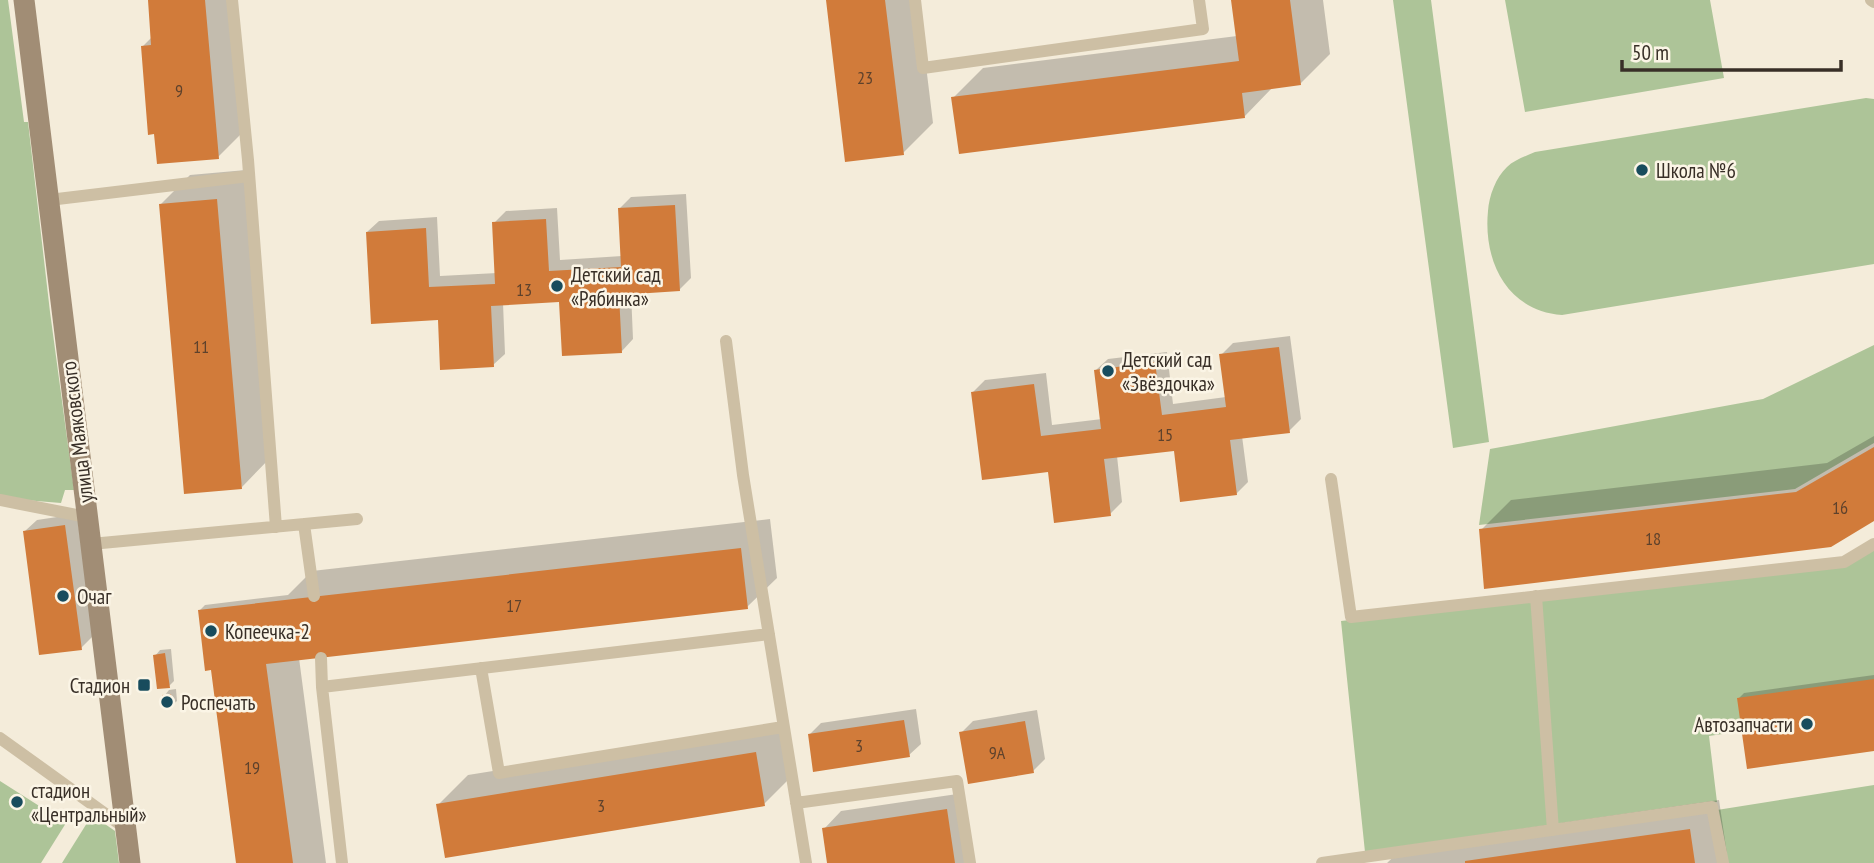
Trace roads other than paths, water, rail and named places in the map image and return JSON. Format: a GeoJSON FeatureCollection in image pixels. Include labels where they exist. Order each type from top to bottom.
{"type":"FeatureCollection","features":[{"type":"Feature","properties":{"kind":"main road","name":"улица Маяковского"},"geometry":{"type":"LineString","coordinates":[[24,0],[130,863]]}},
{"type":"Feature","properties":{"kind":"lane"},"geometry":{"type":"LineString","coordinates":[[232,0],[249,176],[276,527]]}},
{"type":"Feature","properties":{"kind":"lane"},"geometry":{"type":"LineString","coordinates":[[915,0],[923,68],[1202,29],[1199,0]]}},
{"type":"Feature","properties":{"kind":"lane"},"geometry":{"type":"LineString","coordinates":[[49,200],[249,176]]}},
{"type":"Feature","properties":{"kind":"lane"},"geometry":{"type":"LineString","coordinates":[[726,341],[743,475],[806,863]]}},
{"type":"Feature","properties":{"kind":"lane"},"geometry":{"type":"LineString","coordinates":[[1331,479],[1351,617],[1844,562],[1874,544]]}},
{"type":"Feature","properties":{"kind":"lane"},"geometry":{"type":"LineString","coordinates":[[0,500],[87,517]]}},
{"type":"Feature","properties":{"kind":"lane"},"geometry":{"type":"LineString","coordinates":[[91,544],[357,519]]}},
{"type":"Feature","properties":{"kind":"lane"},"geometry":{"type":"LineString","coordinates":[[304,524],[314,596]]}},
{"type":"Feature","properties":{"kind":"lane"},"geometry":{"type":"LineString","coordinates":[[1536,596],[1553,830]]}},
{"type":"Feature","properties":{"kind":"lane"},"geometry":{"type":"LineString","coordinates":[[322,687],[769,634]]}},
{"type":"Feature","properties":{"kind":"lane"},"geometry":{"type":"LineString","coordinates":[[321,657],[342,863]]}},
{"type":"Feature","properties":{"kind":"lane"},"geometry":{"type":"LineString","coordinates":[[481,668],[499,773],[783,727]]}},
{"type":"Feature","properties":{"kind":"lane"},"geometry":{"type":"LineString","coordinates":[[0,738],[125,828]]}},
{"type":"Feature","properties":{"kind":"lane"},"geometry":{"type":"LineString","coordinates":[[796,803],[957,781],[970,863]]}},
{"type":"Feature","properties":{"kind":"lane"},"geometry":{"type":"LineString","coordinates":[[1322,863],[1712,807],[1723,863]]}},
{"type":"Feature","properties":{"kind":"place","name":"Школа №6"},"geometry":{"type":"Point","coordinates":[1642,170]}},
{"type":"Feature","properties":{"kind":"place","name":"Детский сад «Рябинка»"},"geometry":{"type":"Point","coordinates":[557,286]}},
{"type":"Feature","properties":{"kind":"place","name":"Детский сад «Звёздочка»"},"geometry":{"type":"Point","coordinates":[1108,371]}},
{"type":"Feature","properties":{"kind":"place","name":"Очаг"},"geometry":{"type":"Point","coordinates":[63,596]}},
{"type":"Feature","properties":{"kind":"place","name":"Копеечка-2"},"geometry":{"type":"Point","coordinates":[211,631]}},
{"type":"Feature","properties":{"kind":"place","name":"Стадион"},"geometry":{"type":"Point","coordinates":[144,685]}},
{"type":"Feature","properties":{"kind":"place","name":"Роспечать"},"geometry":{"type":"Point","coordinates":[167,702]}},
{"type":"Feature","properties":{"kind":"place","name":"Автозапчасти"},"geometry":{"type":"Point","coordinates":[1807,724]}},
{"type":"Feature","properties":{"kind":"place","name":"стадион «Центральный»"},"geometry":{"type":"Point","coordinates":[17,802]}}]}
